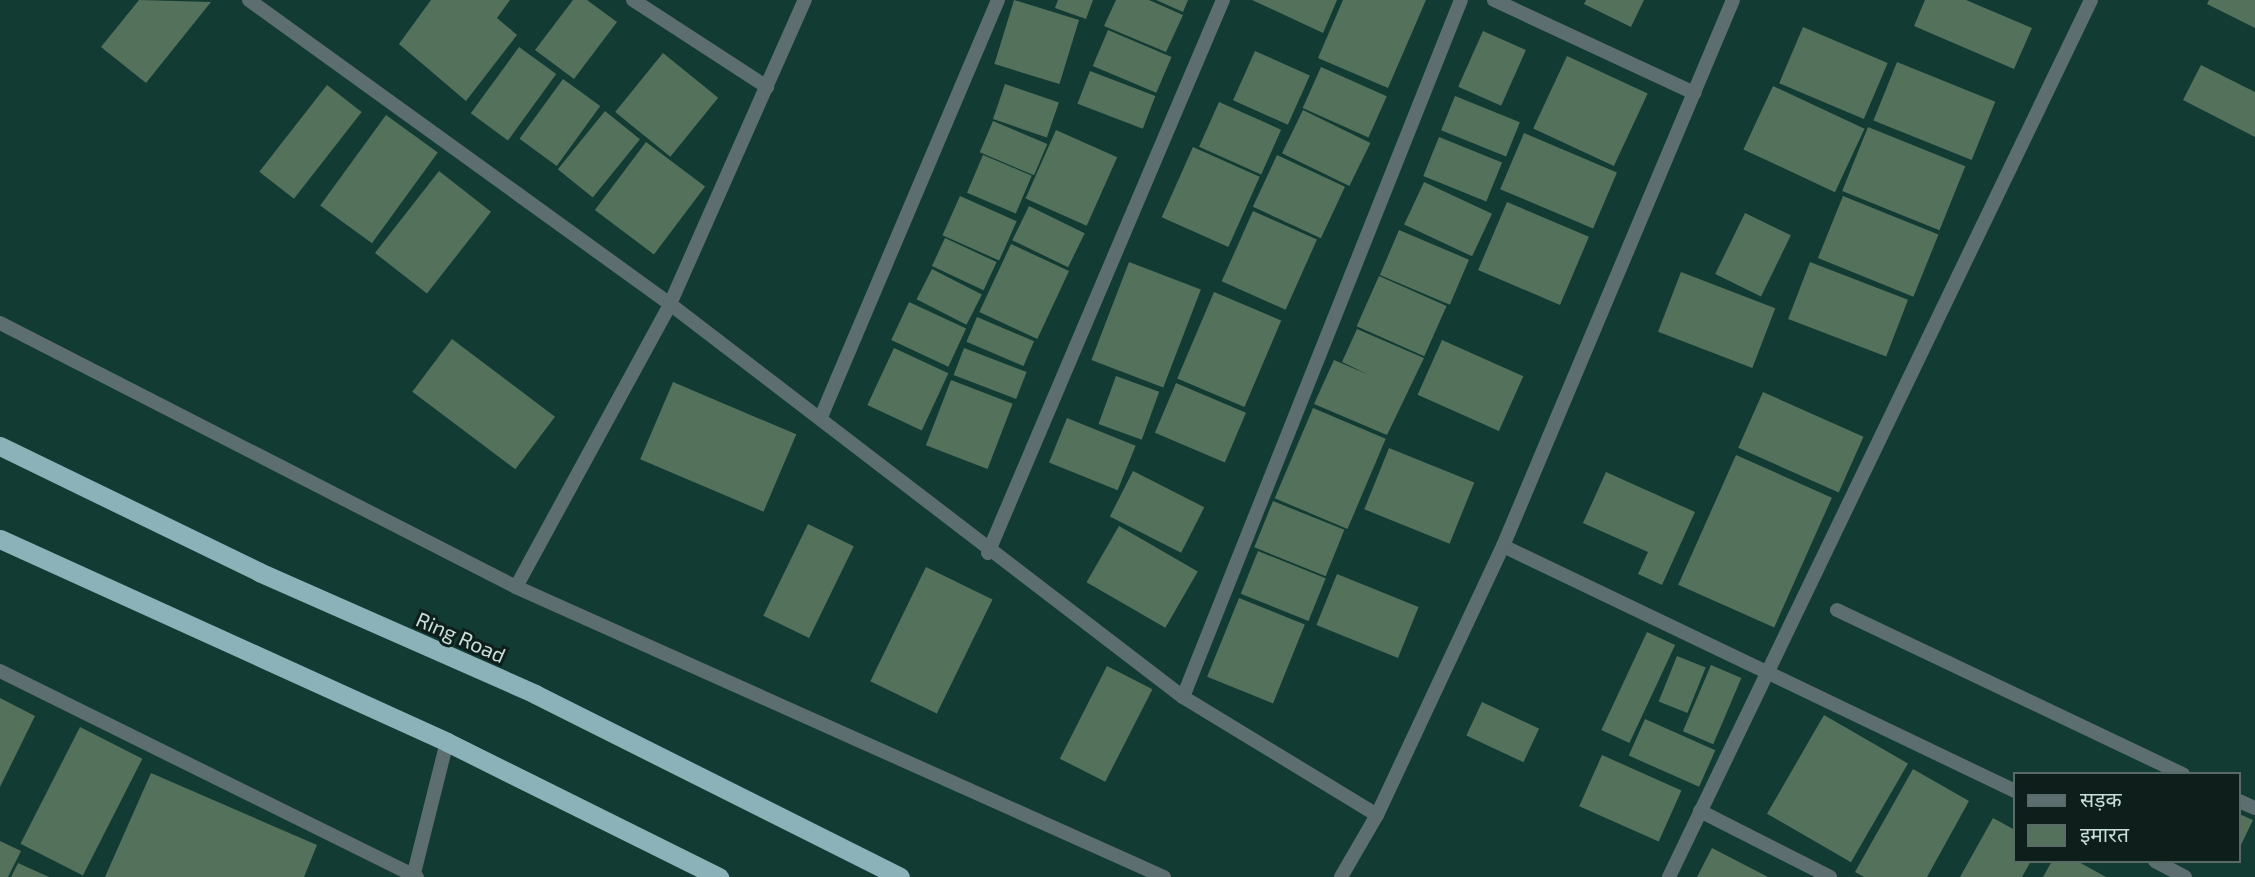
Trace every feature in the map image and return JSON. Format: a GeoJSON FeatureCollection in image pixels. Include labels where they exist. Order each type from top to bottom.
{"type":"FeatureCollection","features":[{"type":"Feature","properties":{"kind":"highway","name":"Ring Road"},"geometry":{"type":"LineString","coordinates":[[0,446],[259,572],[535,694],[900,877]]}},
{"type":"Feature","properties":{"kind":"highway"},"geometry":{"type":"LineString","coordinates":[[0,539],[447,742],[719,877]]}},
{"type":"Feature","properties":{"kind":"street"},"geometry":{"type":"LineString","coordinates":[[248,0],[670,304],[821,417],[988,553],[1183,697],[1377,815]]}},
{"type":"Feature","properties":{"kind":"street"},"geometry":{"type":"LineString","coordinates":[[633,0],[767,87]]}},
{"type":"Feature","properties":{"kind":"street"},"geometry":{"type":"LineString","coordinates":[[516,587],[670,304],[805,0]]}},
{"type":"Feature","properties":{"kind":"street"},"geometry":{"type":"LineString","coordinates":[[821,417],[998,0]]}},
{"type":"Feature","properties":{"kind":"street"},"geometry":{"type":"LineString","coordinates":[[988,553],[1223,0]]}},
{"type":"Feature","properties":{"kind":"street"},"geometry":{"type":"LineString","coordinates":[[1183,697],[1461,0]]}},
{"type":"Feature","properties":{"kind":"street"},"geometry":{"type":"LineString","coordinates":[[1494,0],[1694,93]]}},
{"type":"Feature","properties":{"kind":"street"},"geometry":{"type":"LineString","coordinates":[[1342,877],[1377,815],[1503,546],[1733,0]]}},
{"type":"Feature","properties":{"kind":"street"},"geometry":{"type":"LineString","coordinates":[[1669,877],[2091,0]]}},
{"type":"Feature","properties":{"kind":"street"},"geometry":{"type":"LineString","coordinates":[[0,323],[516,587],[1164,877]]}},
{"type":"Feature","properties":{"kind":"street"},"geometry":{"type":"LineString","coordinates":[[1503,546],[1768,667],[2014,790]]}},
{"type":"Feature","properties":{"kind":"street"},"geometry":{"type":"LineString","coordinates":[[1836,610],[2179,772]]}},
{"type":"Feature","properties":{"kind":"street"},"geometry":{"type":"LineString","coordinates":[[0,671],[414,877],[447,742]]}},
{"type":"Feature","properties":{"kind":"street"},"geometry":{"type":"LineString","coordinates":[[1700,811],[1830,877]]}},
{"type":"Feature","properties":{"kind":"street"},"geometry":{"type":"LineString","coordinates":[[2159,863],[2186,877]]}},
{"type":"Feature","properties":{"kind":"building"},"geometry":{"type":"Polygon","coordinates":[[[139,0],[211,2],[146,83],[101,47],[139,0]]]}},
{"type":"Feature","properties":{"kind":"building"},"geometry":{"type":"Polygon","coordinates":[[[431,0],[510,0],[497,18],[517,35],[466,101],[399,44],[431,0]]]}},
{"type":"Feature","properties":{"kind":"building"},"geometry":{"type":"Polygon","coordinates":[[[573,0],[587,0],[617,22],[574,79],[535,50],[573,0]]]}},
{"type":"Feature","properties":{"kind":"building"},"geometry":{"type":"Polygon","coordinates":[[[1014,0],[1079,20],[1059,84],[994,64],[1014,0]]]}},
{"type":"Feature","properties":{"kind":"building"},"geometry":{"type":"Polygon","coordinates":[[[1058,0],[1093,0],[1086,19],[1055,8],[1058,0]]]}},
{"type":"Feature","properties":{"kind":"building"},"geometry":{"type":"Polygon","coordinates":[[[1116,0],[1149,0],[1183,15],[1166,52],[1104,26],[1116,0]]]}},
{"type":"Feature","properties":{"kind":"building"},"geometry":{"type":"Polygon","coordinates":[[[1156,0],[1188,0],[1183,12],[1156,0]]]}},
{"type":"Feature","properties":{"kind":"building"},"geometry":{"type":"Polygon","coordinates":[[[1252,0],[1337,0],[1323,33],[1252,0]]]}},
{"type":"Feature","properties":{"kind":"building"},"geometry":{"type":"Polygon","coordinates":[[[1343,0],[1426,0],[1388,88],[1318,58],[1343,0]]]}},
{"type":"Feature","properties":{"kind":"building"},"geometry":{"type":"Polygon","coordinates":[[[1586,0],[1644,0],[1631,27],[1584,4],[1586,0]]]}},
{"type":"Feature","properties":{"kind":"building"},"geometry":{"type":"Polygon","coordinates":[[[1925,0],[1966,0],[2032,28],[2014,69],[1914,26],[1925,0]]]}},
{"type":"Feature","properties":{"kind":"building"},"geometry":{"type":"Polygon","coordinates":[[[2209,0],[2255,0],[2255,28],[2207,4],[2209,0]]]}},
{"type":"Feature","properties":{"kind":"building"},"geometry":{"type":"Polygon","coordinates":[[[1803,27],[1888,63],[1864,119],[1779,83],[1803,27]]]}},
{"type":"Feature","properties":{"kind":"building"},"geometry":{"type":"Polygon","coordinates":[[[1108,30],[1172,57],[1156,93],[1093,66],[1108,30]]]}},
{"type":"Feature","properties":{"kind":"building"},"geometry":{"type":"Polygon","coordinates":[[[1483,31],[1526,50],[1501,106],[1458,87],[1483,31]]]}},
{"type":"Feature","properties":{"kind":"building"},"geometry":{"type":"Polygon","coordinates":[[[519,47],[556,74],[508,140],[471,113],[519,47]]]}},
{"type":"Feature","properties":{"kind":"building"},"geometry":{"type":"Polygon","coordinates":[[[1255,51],[1310,75],[1288,125],[1233,100],[1255,51]]]}},
{"type":"Feature","properties":{"kind":"building"},"geometry":{"type":"Polygon","coordinates":[[[663,53],[718,98],[670,157],[615,112],[663,53]]]}},
{"type":"Feature","properties":{"kind":"building"},"geometry":{"type":"Polygon","coordinates":[[[1567,56],[1648,94],[1614,166],[1533,129],[1567,56]]]}},
{"type":"Feature","properties":{"kind":"building"},"geometry":{"type":"Polygon","coordinates":[[[1897,62],[1995,102],[1972,160],[1873,120],[1897,62]]]}},
{"type":"Feature","properties":{"kind":"building"},"geometry":{"type":"Polygon","coordinates":[[[2201,65],[2255,92],[2255,137],[2183,100],[2201,65]]]}},
{"type":"Feature","properties":{"kind":"building"},"geometry":{"type":"Polygon","coordinates":[[[1321,67],[1387,96],[1368,137],[1303,108],[1321,67]]]}},
{"type":"Feature","properties":{"kind":"building"},"geometry":{"type":"Polygon","coordinates":[[[1090,71],[1155,96],[1143,129],[1077,104],[1090,71]]]}},
{"type":"Feature","properties":{"kind":"building"},"geometry":{"type":"Polygon","coordinates":[[[563,79],[600,106],[557,166],[520,139],[563,79]]]}},
{"type":"Feature","properties":{"kind":"building"},"geometry":{"type":"Polygon","coordinates":[[[1005,84],[1059,103],[1047,138],[993,119],[1005,84]]]}},
{"type":"Feature","properties":{"kind":"building"},"geometry":{"type":"Polygon","coordinates":[[[327,85],[362,112],[294,199],[259,172],[327,85]]]}},
{"type":"Feature","properties":{"kind":"building"},"geometry":{"type":"Polygon","coordinates":[[[1773,86],[1865,129],[1835,192],[1743,149],[1773,86]]]}},
{"type":"Feature","properties":{"kind":"building"},"geometry":{"type":"Polygon","coordinates":[[[1455,96],[1520,122],[1506,157],[1441,130],[1455,96]]]}},
{"type":"Feature","properties":{"kind":"building"},"geometry":{"type":"Polygon","coordinates":[[[1219,102],[1281,130],[1261,174],[1199,147],[1219,102]]]}},
{"type":"Feature","properties":{"kind":"building"},"geometry":{"type":"Polygon","coordinates":[[[1303,110],[1370,143],[1349,186],[1282,153],[1303,110]]]}},
{"type":"Feature","properties":{"kind":"building"},"geometry":{"type":"Polygon","coordinates":[[[605,111],[640,139],[593,198],[558,169],[605,111]]]}},
{"type":"Feature","properties":{"kind":"building"},"geometry":{"type":"Polygon","coordinates":[[[386,115],[438,153],[372,243],[320,206],[386,115]]]}},
{"type":"Feature","properties":{"kind":"building"},"geometry":{"type":"Polygon","coordinates":[[[993,121],[1047,144],[1034,175],[980,152],[993,121]]]}},
{"type":"Feature","properties":{"kind":"building"},"geometry":{"type":"Polygon","coordinates":[[[1868,127],[1965,166],[1940,230],[1842,191],[1868,127]]]}},
{"type":"Feature","properties":{"kind":"building"},"geometry":{"type":"Polygon","coordinates":[[[1056,130],[1117,157],[1087,226],[1025,199],[1056,130]]]}},
{"type":"Feature","properties":{"kind":"building"},"geometry":{"type":"Polygon","coordinates":[[[1524,133],[1617,172],[1593,229],[1500,189],[1524,133]]]}},
{"type":"Feature","properties":{"kind":"building"},"geometry":{"type":"Polygon","coordinates":[[[1439,137],[1502,162],[1486,201],[1423,176],[1439,137]]]}},
{"type":"Feature","properties":{"kind":"building"},"geometry":{"type":"Polygon","coordinates":[[[646,142],[705,187],[654,254],[595,210],[646,142]]]}},
{"type":"Feature","properties":{"kind":"building"},"geometry":{"type":"Polygon","coordinates":[[[1193,147],[1260,177],[1228,247],[1162,217],[1193,147]]]}},
{"type":"Feature","properties":{"kind":"building"},"geometry":{"type":"Polygon","coordinates":[[[983,155],[1032,176],[1016,213],[967,193],[983,155]]]}},
{"type":"Feature","properties":{"kind":"building"},"geometry":{"type":"Polygon","coordinates":[[[1277,155],[1345,187],[1321,238],[1253,207],[1277,155]]]}},
{"type":"Feature","properties":{"kind":"building"},"geometry":{"type":"Polygon","coordinates":[[[439,171],[491,212],[427,294],[375,253],[439,171]]]}},
{"type":"Feature","properties":{"kind":"building"},"geometry":{"type":"Polygon","coordinates":[[[1424,182],[1492,214],[1472,256],[1404,225],[1424,182]]]}},
{"type":"Feature","properties":{"kind":"building"},"geometry":{"type":"Polygon","coordinates":[[[960,196],[1017,221],[999,261],[943,235],[960,196]]]}},
{"type":"Feature","properties":{"kind":"building"},"geometry":{"type":"Polygon","coordinates":[[[1843,196],[1938,235],[1913,297],[1818,258],[1843,196]]]}},
{"type":"Feature","properties":{"kind":"building"},"geometry":{"type":"Polygon","coordinates":[[[1507,202],[1589,237],[1560,305],[1478,270],[1507,202]]]}},
{"type":"Feature","properties":{"kind":"building"},"geometry":{"type":"Polygon","coordinates":[[[1029,206],[1085,233],[1068,267],[1012,240],[1029,206]]]}},
{"type":"Feature","properties":{"kind":"building"},"geometry":{"type":"Polygon","coordinates":[[[1253,211],[1317,239],[1286,310],[1222,281],[1253,211]]]}},
{"type":"Feature","properties":{"kind":"building"},"geometry":{"type":"Polygon","coordinates":[[[1745,213],[1791,235],[1761,296],[1715,274],[1745,213]]]}},
{"type":"Feature","properties":{"kind":"building"},"geometry":{"type":"Polygon","coordinates":[[[1399,230],[1469,260],[1450,305],[1380,275],[1399,230]]]}},
{"type":"Feature","properties":{"kind":"building"},"geometry":{"type":"Polygon","coordinates":[[[945,238],[997,262],[984,290],[932,266],[945,238]]]}},
{"type":"Feature","properties":{"kind":"building"},"geometry":{"type":"Polygon","coordinates":[[[1011,244],[1069,271],[1037,339],[979,312],[1011,244]]]}},
{"type":"Feature","properties":{"kind":"building"},"geometry":{"type":"Polygon","coordinates":[[[1129,262],[1201,290],[1163,388],[1091,360],[1129,262]]]}},
{"type":"Feature","properties":{"kind":"building"},"geometry":{"type":"Polygon","coordinates":[[[1810,262],[1908,300],[1886,357],[1788,319],[1810,262]]]}},
{"type":"Feature","properties":{"kind":"building"},"geometry":{"type":"Polygon","coordinates":[[[932,269],[982,294],[966,325],[917,299],[932,269]]]}},
{"type":"Feature","properties":{"kind":"building"},"geometry":{"type":"Polygon","coordinates":[[[1681,272],[1775,308],[1752,368],[1658,332],[1681,272]]]}},
{"type":"Feature","properties":{"kind":"building"},"geometry":{"type":"Polygon","coordinates":[[[1379,276],[1447,306],[1424,356],[1357,326],[1379,276]]]}},
{"type":"Feature","properties":{"kind":"building"},"geometry":{"type":"Polygon","coordinates":[[[1214,292],[1281,321],[1244,407],[1177,379],[1214,292]]]}},
{"type":"Feature","properties":{"kind":"building"},"geometry":{"type":"Polygon","coordinates":[[[909,302],[966,329],[948,367],[891,340],[909,302]]]}},
{"type":"Feature","properties":{"kind":"building"},"geometry":{"type":"Polygon","coordinates":[[[977,317],[1034,341],[1024,366],[966,342],[977,317]]]}},
{"type":"Feature","properties":{"kind":"building"},"geometry":{"type":"Polygon","coordinates":[[[1357,329],[1424,358],[1387,435],[1314,404],[1334,360],[1369,375],[1342,362],[1357,329]]]}},
{"type":"Feature","properties":{"kind":"building"},"geometry":{"type":"Polygon","coordinates":[[[452,339],[555,417],[515,469],[412,392],[452,339]]]}},
{"type":"Feature","properties":{"kind":"building"},"geometry":{"type":"Polygon","coordinates":[[[1442,340],[1523,376],[1499,431],[1418,395],[1442,340]]]}},
{"type":"Feature","properties":{"kind":"building"},"geometry":{"type":"Polygon","coordinates":[[[894,348],[948,373],[922,430],[867,405],[894,348]]]}},
{"type":"Feature","properties":{"kind":"building"},"geometry":{"type":"Polygon","coordinates":[[[964,348],[1027,372],[1016,399],[954,375],[964,348]]]}},
{"type":"Feature","properties":{"kind":"building"},"geometry":{"type":"Polygon","coordinates":[[[1116,376],[1159,392],[1142,440],[1099,424],[1116,376]]]}},
{"type":"Feature","properties":{"kind":"building"},"geometry":{"type":"Polygon","coordinates":[[[951,380],[1013,404],[988,469],[926,445],[951,380]]]}},
{"type":"Feature","properties":{"kind":"building"},"geometry":{"type":"Polygon","coordinates":[[[673,382],[796,434],[764,512],[640,459],[673,382]]]}},
{"type":"Feature","properties":{"kind":"building"},"geometry":{"type":"Polygon","coordinates":[[[1176,383],[1246,413],[1225,462],[1155,433],[1176,383]]]}},
{"type":"Feature","properties":{"kind":"building"},"geometry":{"type":"Polygon","coordinates":[[[1763,392],[1863,437],[1839,492],[1738,448],[1763,392]]]}},
{"type":"Feature","properties":{"kind":"building"},"geometry":{"type":"Polygon","coordinates":[[[1313,408],[1386,439],[1347,529],[1275,498],[1313,408]]]}},
{"type":"Feature","properties":{"kind":"building"},"geometry":{"type":"Polygon","coordinates":[[[1067,418],[1136,446],[1118,490],[1049,463],[1067,418]]]}},
{"type":"Feature","properties":{"kind":"building"},"geometry":{"type":"Polygon","coordinates":[[[1389,448],[1474,482],[1450,544],[1364,509],[1389,448]]]}},
{"type":"Feature","properties":{"kind":"building"},"geometry":{"type":"Polygon","coordinates":[[[1736,455],[1832,498],[1774,627],[1678,585],[1736,455]]]}},
{"type":"Feature","properties":{"kind":"building"},"geometry":{"type":"Polygon","coordinates":[[[1133,471],[1204,507],[1181,553],[1110,516],[1133,471]]]}},
{"type":"Feature","properties":{"kind":"building"},"geometry":{"type":"Polygon","coordinates":[[[1606,472],[1695,512],[1662,585],[1638,574],[1648,552],[1583,523],[1606,472]]]}},
{"type":"Feature","properties":{"kind":"building"},"geometry":{"type":"Polygon","coordinates":[[[1273,501],[1344,530],[1326,576],[1254,547],[1273,501]]]}},
{"type":"Feature","properties":{"kind":"building"},"geometry":{"type":"Polygon","coordinates":[[[808,524],[854,546],[809,638],[763,616],[808,524]]]}},
{"type":"Feature","properties":{"kind":"building"},"geometry":{"type":"Polygon","coordinates":[[[1119,526],[1198,571],[1165,628],[1086,582],[1119,526]]]}},
{"type":"Feature","properties":{"kind":"building"},"geometry":{"type":"Polygon","coordinates":[[[1258,551],[1326,578],[1308,621],[1241,594],[1258,551]]]}},
{"type":"Feature","properties":{"kind":"building"},"geometry":{"type":"Polygon","coordinates":[[[926,567],[993,599],[937,714],[870,681],[926,567]]]}},
{"type":"Feature","properties":{"kind":"building"},"geometry":{"type":"Polygon","coordinates":[[[1337,574],[1419,607],[1398,658],[1316,625],[1337,574]]]}},
{"type":"Feature","properties":{"kind":"building"},"geometry":{"type":"Polygon","coordinates":[[[1239,598],[1305,625],[1273,703],[1207,677],[1239,598]]]}},
{"type":"Feature","properties":{"kind":"building"},"geometry":{"type":"Polygon","coordinates":[[[1647,632],[1675,645],[1629,743],[1601,730],[1647,632]]]}},
{"type":"Feature","properties":{"kind":"building"},"geometry":{"type":"Polygon","coordinates":[[[1677,656],[1706,668],[1687,713],[1659,701],[1677,656]]]}},
{"type":"Feature","properties":{"kind":"building"},"geometry":{"type":"Polygon","coordinates":[[[1711,665],[1741,678],[1713,744],[1683,731],[1711,665]]]}},
{"type":"Feature","properties":{"kind":"building"},"geometry":{"type":"Polygon","coordinates":[[[1107,666],[1152,689],[1105,782],[1060,759],[1107,666]]]}},
{"type":"Feature","properties":{"kind":"building"},"geometry":{"type":"Polygon","coordinates":[[[0,698],[35,716],[0,787],[0,698]]]}},
{"type":"Feature","properties":{"kind":"building"},"geometry":{"type":"Polygon","coordinates":[[[1482,702],[1539,729],[1523,762],[1466,736],[1482,702]]]}},
{"type":"Feature","properties":{"kind":"building"},"geometry":{"type":"Polygon","coordinates":[[[1824,715],[1908,764],[1851,862],[1767,814],[1824,715]]]}},
{"type":"Feature","properties":{"kind":"building"},"geometry":{"type":"Polygon","coordinates":[[[1645,719],[1715,750],[1699,787],[1629,756],[1645,719]]]}},
{"type":"Feature","properties":{"kind":"building"},"geometry":{"type":"Polygon","coordinates":[[[80,727],[142,759],[83,876],[21,844],[80,727]]]}},
{"type":"Feature","properties":{"kind":"building"},"geometry":{"type":"Polygon","coordinates":[[[1602,755],[1681,790],[1659,842],[1579,806],[1602,755]]]}},
{"type":"Feature","properties":{"kind":"building"},"geometry":{"type":"Polygon","coordinates":[[[1913,769],[1969,801],[1927,877],[1864,877],[1855,872],[1913,769]]]}},
{"type":"Feature","properties":{"kind":"building"},"geometry":{"type":"Polygon","coordinates":[[[151,773],[317,845],[304,877],[105,877],[151,773]]]}},
{"type":"Feature","properties":{"kind":"building"},"geometry":{"type":"Polygon","coordinates":[[[2241,815],[2253,820],[2241,845],[2241,815]]]}},
{"type":"Feature","properties":{"kind":"building"},"geometry":{"type":"Polygon","coordinates":[[[1993,818],[2014,829],[2014,863],[2030,863],[2022,877],[1960,877],[1993,818]]]}},
{"type":"Feature","properties":{"kind":"building"},"geometry":{"type":"Polygon","coordinates":[[[0,841],[21,851],[8,877],[0,877],[0,841]]]}},
{"type":"Feature","properties":{"kind":"building"},"geometry":{"type":"Polygon","coordinates":[[[1712,848],[1768,877],[1697,877],[1712,848]]]}},
{"type":"Feature","properties":{"kind":"building"},"geometry":{"type":"Polygon","coordinates":[[[18,863],[49,877],[11,877],[18,863]]]}},
{"type":"Feature","properties":{"kind":"building"},"geometry":{"type":"Polygon","coordinates":[[[2051,863],[2081,863],[2106,877],[2043,877],[2051,863]]]}}]}
